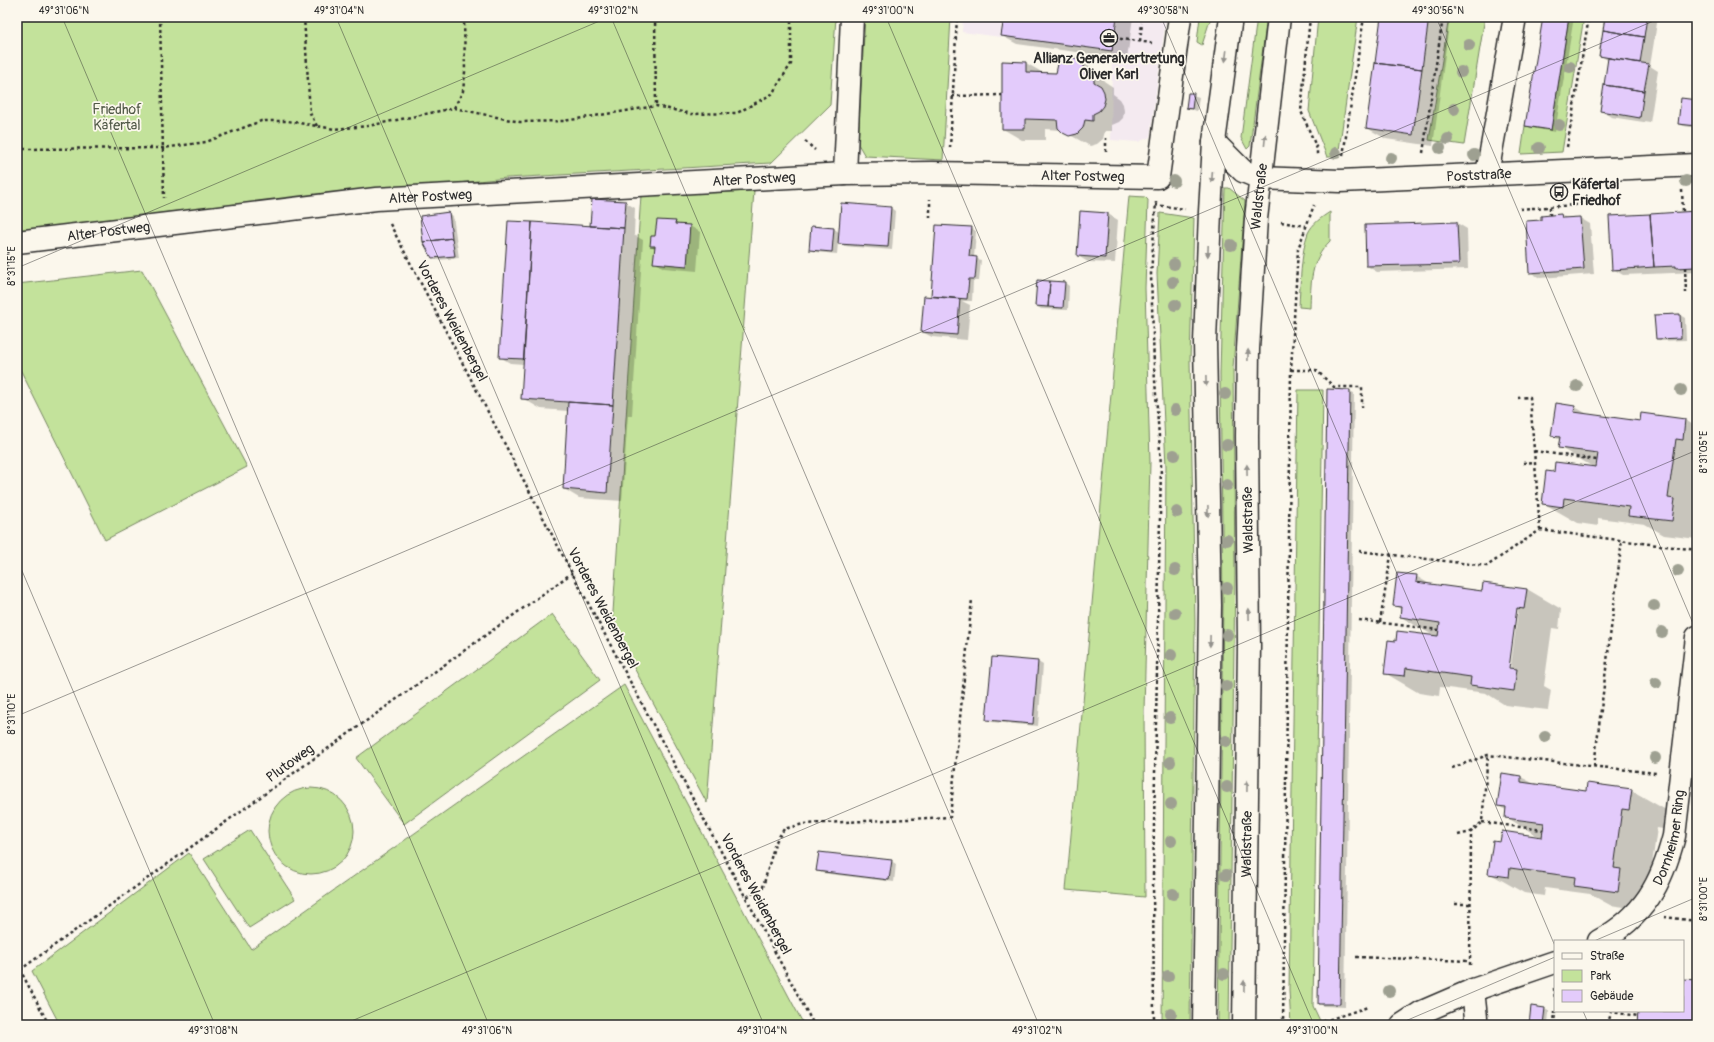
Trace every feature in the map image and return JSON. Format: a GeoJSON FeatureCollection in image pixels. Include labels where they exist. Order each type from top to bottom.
{"type":"FeatureCollection","features":[{"type":"Feature","properties":{"kind":"main road"},"geometry":{"type":"LineString","coordinates":[[845,174],[852,17]]}},
{"type":"Feature","properties":{"kind":"main road"},"geometry":{"type":"LineString","coordinates":[[1158,177],[1180,17]]}},
{"type":"Feature","properties":{"kind":"main road"},"geometry":{"type":"LineString","coordinates":[[1204,1025],[1210,605],[1205,342],[1214,142],[1231,17]]}},
{"type":"Feature","properties":{"kind":"main road","name":"Waldstraße"},"geometry":{"type":"LineString","coordinates":[[1244,1025],[1249,645],[1247,436],[1248,350],[1256,219],[1278,17]]}},
{"type":"Feature","properties":{"kind":"main road"},"geometry":{"type":"LineString","coordinates":[[1487,174],[1515,17]]}},
{"type":"Feature","properties":{"kind":"main road"},"geometry":{"type":"LineString","coordinates":[[1214,142],[1243,171],[1260,178]]}},
{"type":"Feature","properties":{"kind":"main road","name":"Poststraße"},"geometry":{"type":"LineString","coordinates":[[1260,178],[1340,181],[1697,165]]}},
{"type":"Feature","properties":{"kind":"main road","name":"Alter Postweg"},"geometry":{"type":"LineString","coordinates":[[17,242],[165,223],[376,199],[845,174],[948,173],[1158,177]]}},
{"type":"Feature","properties":{"kind":"main road","name":"Dornheimer Ring"},"geometry":{"type":"LineString","coordinates":[[1606,939],[1643,907],[1657,886],[1669,855],[1674,836],[1697,637]]}},
{"type":"Feature","properties":{"kind":"main road"},"geometry":{"type":"LineString","coordinates":[[1402,1025],[1422,1012],[1473,990],[1554,962]]}},
{"type":"Feature","properties":{"kind":"main road"},"geometry":{"type":"LineString","coordinates":[[1473,990],[1476,1018]]}},
{"type":"Feature","properties":{"kind":"path"},"geometry":{"type":"LineString","coordinates":[[160,17],[165,223]]}},
{"type":"Feature","properties":{"kind":"path"},"geometry":{"type":"LineString","coordinates":[[304,17],[310,113],[317,126]]}},
{"type":"Feature","properties":{"kind":"path"},"geometry":{"type":"LineString","coordinates":[[454,108],[462,91],[465,72],[464,17]]}},
{"type":"Feature","properties":{"kind":"path"},"geometry":{"type":"LineString","coordinates":[[654,17],[656,106]]}},
{"type":"Feature","properties":{"kind":"path"},"geometry":{"type":"LineString","coordinates":[[17,149],[163,148],[206,142],[261,121],[288,121],[334,129],[368,126],[454,108],[520,122],[564,121],[656,106],[691,114],[737,113],[772,94],[791,64],[791,17]]}},
{"type":"Feature","properties":{"kind":"path"},"geometry":{"type":"LineString","coordinates":[[948,173],[957,17]]}},
{"type":"Feature","properties":{"kind":"path"},"geometry":{"type":"LineString","coordinates":[[1283,1025],[1292,370],[1298,249],[1317,198],[1317,149],[1301,111],[1310,17]]}},
{"type":"Feature","properties":{"kind":"path"},"geometry":{"type":"LineString","coordinates":[[1340,181],[1364,17]]}},
{"type":"Feature","properties":{"kind":"path"},"geometry":{"type":"LineString","coordinates":[[1419,178],[1443,17]]}},
{"type":"Feature","properties":{"kind":"path"},"geometry":{"type":"LineString","coordinates":[[1562,171],[1589,17]]}},
{"type":"Feature","properties":{"kind":"path"},"geometry":{"type":"LineString","coordinates":[[1114,38],[1140,41],[1142,23]]}},
{"type":"Feature","properties":{"kind":"path"},"geometry":{"type":"LineString","coordinates":[[952,96],[1002,95]]}},
{"type":"Feature","properties":{"kind":"path"},"geometry":{"type":"LineString","coordinates":[[1154,1025],[1153,876],[1161,465],[1154,366],[1151,274],[1158,177]]}},
{"type":"Feature","properties":{"kind":"path"},"geometry":{"type":"LineString","coordinates":[[930,198],[930,218]]}},
{"type":"Feature","properties":{"kind":"path","name":"Vorderes Weidenbergel"},"geometry":{"type":"LineString","coordinates":[[376,199],[572,573],[747,897],[814,1025]]}},
{"type":"Feature","properties":{"kind":"path"},"geometry":{"type":"LineString","coordinates":[[1520,209],[1587,204]]}},
{"type":"Feature","properties":{"kind":"path"},"geometry":{"type":"LineString","coordinates":[[1550,206],[1550,215]]}},
{"type":"Feature","properties":{"kind":"path"},"geometry":{"type":"LineString","coordinates":[[1685,267],[1686,293]]}},
{"type":"Feature","properties":{"kind":"path"},"geometry":{"type":"LineString","coordinates":[[1292,370],[1316,370],[1334,387],[1362,387],[1362,407]]}},
{"type":"Feature","properties":{"kind":"path"},"geometry":{"type":"LineString","coordinates":[[1518,398],[1530,398],[1540,530]]}},
{"type":"Feature","properties":{"kind":"path"},"geometry":{"type":"LineString","coordinates":[[1534,451],[1597,460]]}},
{"type":"Feature","properties":{"kind":"path"},"geometry":{"type":"LineString","coordinates":[[1523,463],[1534,462]]}},
{"type":"Feature","properties":{"kind":"path"},"geometry":{"type":"LineString","coordinates":[[1360,551],[1487,566],[1540,530],[1697,550]]}},
{"type":"Feature","properties":{"kind":"path"},"geometry":{"type":"LineString","coordinates":[[1594,766],[1622,540]]}},
{"type":"Feature","properties":{"kind":"path"},"geometry":{"type":"LineString","coordinates":[[1380,622],[1391,555]]}},
{"type":"Feature","properties":{"kind":"path","name":"Plutoweg"},"geometry":{"type":"LineString","coordinates":[[20,970],[572,573]]}},
{"type":"Feature","properties":{"kind":"path"},"geometry":{"type":"LineString","coordinates":[[747,897],[763,887],[775,843],[784,829],[803,824],[950,817],[972,599]]}},
{"type":"Feature","properties":{"kind":"path"},"geometry":{"type":"LineString","coordinates":[[1359,620],[1439,630]]}},
{"type":"Feature","properties":{"kind":"path"},"geometry":{"type":"LineString","coordinates":[[1458,835],[1472,832],[1482,822],[1488,755]]}},
{"type":"Feature","properties":{"kind":"path"},"geometry":{"type":"LineString","coordinates":[[1452,768],[1488,755],[1681,776]]}},
{"type":"Feature","properties":{"kind":"path"},"geometry":{"type":"LineString","coordinates":[[1482,822],[1543,830]]}},
{"type":"Feature","properties":{"kind":"path"},"geometry":{"type":"LineString","coordinates":[[1472,832],[1470,961],[1473,990]]}},
{"type":"Feature","properties":{"kind":"path"},"geometry":{"type":"LineString","coordinates":[[1456,904],[1471,904]]}},
{"type":"Feature","properties":{"kind":"path"},"geometry":{"type":"LineString","coordinates":[[1643,907],[1659,917],[1697,921]]}},
{"type":"Feature","properties":{"kind":"path"},"geometry":{"type":"LineString","coordinates":[[1356,958],[1470,961]]}},
{"type":"Feature","properties":{"kind":"path"},"geometry":{"type":"LineString","coordinates":[[17,964],[49,1025]]}},
{"type":"Feature","properties":{"kind":"path"},"geometry":{"type":"LineString","coordinates":[[1312,1025],[1368,1007]]}},
{"type":"Feature","properties":{"kind":"path"},"geometry":{"type":"LineString","coordinates":[[1554,1025],[1555,1012]]}},
{"type":"Feature","properties":{"kind":"path"},"geometry":{"type":"LineString","coordinates":[[1608,1025],[1611,1012],[1638,1016]]}},
{"type":"Feature","properties":{"kind":"shaded area"},"geometry":{"type":"Polygon","coordinates":[[[963,17],[1166,17],[1150,137],[1138,142],[1111,140],[1112,51],[962,32],[963,17]]]}},
{"type":"Feature","properties":{"kind":"green space","name":"Friedhof Käfertal"},"geometry":{"type":"Polygon","coordinates":[[[17,17],[836,17],[830,105],[771,163],[507,178],[169,212],[17,233],[17,17]]]}},
{"type":"Feature","properties":{"kind":"green space"},"geometry":{"type":"Polygon","coordinates":[[[865,17],[951,17],[943,160],[865,156],[858,144],[865,17]]]}},
{"type":"Feature","properties":{"kind":"green space"},"geometry":{"type":"Polygon","coordinates":[[[1200,17],[1211,17],[1202,45],[1197,42],[1200,17]]]}},
{"type":"Feature","properties":{"kind":"green space"},"geometry":{"type":"Polygon","coordinates":[[[1257,17],[1267,17],[1250,146],[1247,149],[1241,138],[1257,17]]]}},
{"type":"Feature","properties":{"kind":"green space"},"geometry":{"type":"Polygon","coordinates":[[[1318,17],[1358,17],[1338,157],[1327,157],[1309,111],[1318,17]]]}},
{"type":"Feature","properties":{"kind":"green space"},"geometry":{"type":"Polygon","coordinates":[[[1449,17],[1485,17],[1464,145],[1429,140],[1449,17]]]}},
{"type":"Feature","properties":{"kind":"green space"},"geometry":{"type":"Polygon","coordinates":[[[1569,17],[1584,17],[1562,152],[1521,154],[1525,126],[1551,130],[1569,17]]]}},
{"type":"Feature","properties":{"kind":"green space"},"geometry":{"type":"Polygon","coordinates":[[[1225,188],[1229,188],[1245,201],[1233,368],[1235,573],[1229,1025],[1218,1025],[1223,602],[1220,373],[1225,188]]]}},
{"type":"Feature","properties":{"kind":"green space"},"geometry":{"type":"Polygon","coordinates":[[[754,191],[707,803],[612,627],[641,195],[754,191]]]}},
{"type":"Feature","properties":{"kind":"green space"},"geometry":{"type":"Polygon","coordinates":[[[1129,196],[1145,197],[1148,200],[1145,288],[1150,462],[1144,711],[1145,897],[1066,890],[1129,196]]]}},
{"type":"Feature","properties":{"kind":"green space"},"geometry":{"type":"Polygon","coordinates":[[[1330,212],[1330,241],[1323,249],[1315,264],[1311,281],[1310,308],[1299,307],[1302,259],[1308,233],[1321,218],[1330,212]]]}},
{"type":"Feature","properties":{"kind":"green space"},"geometry":{"type":"Polygon","coordinates":[[[1160,213],[1194,218],[1190,361],[1195,622],[1190,1025],[1162,1025],[1166,466],[1157,274],[1160,213]]]}},
{"type":"Feature","properties":{"kind":"green space"},"geometry":{"type":"Polygon","coordinates":[[[142,270],[247,467],[105,540],[17,363],[17,284],[142,270]]]}},
{"type":"Feature","properties":{"kind":"green space"},"geometry":{"type":"Polygon","coordinates":[[[1298,390],[1323,390],[1313,1006],[1322,1025],[1291,1025],[1289,990],[1298,390]]]}},
{"type":"Feature","properties":{"kind":"green space"},"geometry":{"type":"Polygon","coordinates":[[[552,614],[600,680],[404,824],[356,758],[552,614]]]}},
{"type":"Feature","properties":{"kind":"green space"},"geometry":{"type":"Polygon","coordinates":[[[624,685],[804,1025],[60,1025],[32,971],[189,853],[251,949],[624,685]]]}},
{"type":"Feature","properties":{"kind":"green space"},"geometry":{"type":"Polygon","coordinates":[[[311,788],[327,791],[335,795],[347,807],[351,815],[354,831],[351,847],[347,855],[335,867],[327,871],[311,874],[295,871],[287,867],[275,855],[271,847],[268,831],[271,815],[275,807],[287,795],[295,791],[311,788]]]}},
{"type":"Feature","properties":{"kind":"green space"},"geometry":{"type":"Polygon","coordinates":[[[250,830],[295,899],[249,928],[204,859],[250,830]]]}},
{"type":"Feature","properties":{"kind":"building"},"geometry":{"type":"Polygon","coordinates":[[[1004,17],[1117,17],[1112,51],[1001,36],[1004,17]]]}},
{"type":"Feature","properties":{"kind":"building"},"geometry":{"type":"Polygon","coordinates":[[[1381,17],[1429,17],[1422,69],[1375,63],[1381,17]]]}},
{"type":"Feature","properties":{"kind":"building"},"geometry":{"type":"Polygon","coordinates":[[[1543,17],[1569,17],[1551,130],[1525,126],[1543,17]]]}},
{"type":"Feature","properties":{"kind":"building"},"geometry":{"type":"Polygon","coordinates":[[[1605,17],[1647,17],[1644,37],[1603,30],[1605,17]]]}},
{"type":"Feature","properties":{"kind":"building"},"geometry":{"type":"Polygon","coordinates":[[[1603,30],[1644,37],[1640,63],[1599,56],[1603,30]]]}},
{"type":"Feature","properties":{"kind":"building"},"geometry":{"type":"Polygon","coordinates":[[[1072,57],[1080,60],[1084,66],[1086,74],[1094,74],[1094,82],[1101,86],[1104,92],[1105,99],[1103,106],[1099,111],[1093,114],[1093,121],[1085,120],[1083,128],[1077,134],[1069,136],[1058,128],[1057,120],[1025,119],[1025,129],[1002,129],[1002,61],[1026,62],[1026,72],[1056,73],[1058,64],[1064,58],[1072,57]]]}},
{"type":"Feature","properties":{"kind":"building"},"geometry":{"type":"Polygon","coordinates":[[[1608,58],[1649,64],[1644,91],[1604,85],[1608,58]]]}},
{"type":"Feature","properties":{"kind":"building"},"geometry":{"type":"Polygon","coordinates":[[[1375,63],[1422,69],[1413,135],[1366,128],[1375,63]]]}},
{"type":"Feature","properties":{"kind":"building"},"geometry":{"type":"Polygon","coordinates":[[[1604,85],[1644,91],[1640,118],[1600,111],[1604,85]]]}},
{"type":"Feature","properties":{"kind":"building"},"geometry":{"type":"Polygon","coordinates":[[[1188,93],[1194,93],[1192,109],[1186,108],[1188,93]]]}},
{"type":"Feature","properties":{"kind":"building"},"geometry":{"type":"Polygon","coordinates":[[[1681,98],[1697,100],[1697,126],[1678,124],[1681,98]]]}},
{"type":"Feature","properties":{"kind":"building"},"geometry":{"type":"Polygon","coordinates":[[[592,199],[626,201],[624,228],[590,226],[592,199]]]}},
{"type":"Feature","properties":{"kind":"building"},"geometry":{"type":"Polygon","coordinates":[[[841,203],[891,207],[888,247],[838,244],[841,203]]]}},
{"type":"Feature","properties":{"kind":"building"},"geometry":{"type":"Polygon","coordinates":[[[1080,211],[1108,213],[1105,258],[1077,256],[1080,211]]]}},
{"type":"Feature","properties":{"kind":"building"},"geometry":{"type":"Polygon","coordinates":[[[1697,211],[1697,265],[1694,265],[1695,267],[1676,268],[1676,266],[1654,267],[1650,214],[1697,211]]]}},
{"type":"Feature","properties":{"kind":"building"},"geometry":{"type":"Polygon","coordinates":[[[449,212],[452,238],[423,242],[420,216],[449,212]]]}},
{"type":"Feature","properties":{"kind":"building"},"geometry":{"type":"Polygon","coordinates":[[[1561,214],[1562,218],[1580,217],[1584,269],[1529,273],[1526,221],[1541,220],[1541,216],[1561,214]]]}},
{"type":"Feature","properties":{"kind":"building"},"geometry":{"type":"Polygon","coordinates":[[[1650,214],[1654,267],[1612,270],[1609,216],[1650,214]]]}},
{"type":"Feature","properties":{"kind":"building"},"geometry":{"type":"Polygon","coordinates":[[[657,220],[676,221],[675,224],[690,225],[687,266],[653,263],[655,246],[650,246],[651,236],[655,236],[657,220]]]}},
{"type":"Feature","properties":{"kind":"building"},"geometry":{"type":"Polygon","coordinates":[[[508,221],[532,222],[524,359],[499,358],[508,221]]]}},
{"type":"Feature","properties":{"kind":"building"},"geometry":{"type":"Polygon","coordinates":[[[532,222],[624,228],[613,405],[521,399],[532,222]]]}},
{"type":"Feature","properties":{"kind":"building"},"geometry":{"type":"Polygon","coordinates":[[[1457,222],[1459,264],[1366,266],[1365,225],[1457,222]]]}},
{"type":"Feature","properties":{"kind":"building"},"geometry":{"type":"Polygon","coordinates":[[[936,225],[972,227],[969,256],[977,257],[975,279],[969,279],[967,299],[931,296],[936,225]]]}},
{"type":"Feature","properties":{"kind":"building"},"geometry":{"type":"Polygon","coordinates":[[[811,226],[834,228],[832,252],[809,250],[811,226]]]}},
{"type":"Feature","properties":{"kind":"building"},"geometry":{"type":"Polygon","coordinates":[[[452,238],[455,256],[432,258],[423,242],[452,238]]]}},
{"type":"Feature","properties":{"kind":"building"},"geometry":{"type":"Polygon","coordinates":[[[1037,280],[1050,281],[1048,307],[1035,306],[1037,280]]]}},
{"type":"Feature","properties":{"kind":"building"},"geometry":{"type":"Polygon","coordinates":[[[1050,281],[1065,282],[1063,308],[1048,307],[1050,281]]]}},
{"type":"Feature","properties":{"kind":"building"},"geometry":{"type":"Polygon","coordinates":[[[924,296],[960,299],[957,335],[921,332],[924,296]]]}},
{"type":"Feature","properties":{"kind":"building"},"geometry":{"type":"Polygon","coordinates":[[[1680,314],[1681,338],[1656,339],[1654,315],[1680,314]]]}},
{"type":"Feature","properties":{"kind":"building"},"geometry":{"type":"Polygon","coordinates":[[[1327,389],[1350,390],[1340,1004],[1318,1004],[1327,389]]]}},
{"type":"Feature","properties":{"kind":"building"},"geometry":{"type":"Polygon","coordinates":[[[568,402],[613,405],[607,493],[563,489],[568,402]]]}},
{"type":"Feature","properties":{"kind":"building"},"geometry":{"type":"Polygon","coordinates":[[[1556,403],[1575,406],[1574,412],[1640,421],[1641,413],[1685,419],[1683,440],[1676,439],[1668,498],[1675,499],[1672,521],[1628,516],[1629,507],[1564,498],[1563,507],[1542,504],[1546,471],[1554,472],[1555,462],[1596,467],[1598,453],[1558,448],[1560,437],[1551,436],[1556,403]]]}},
{"type":"Feature","properties":{"kind":"building"},"geometry":{"type":"Polygon","coordinates":[[[1397,573],[1417,575],[1416,582],[1482,591],[1483,583],[1527,589],[1524,609],[1517,608],[1509,668],[1517,669],[1514,691],[1470,685],[1471,677],[1406,668],[1405,676],[1384,674],[1388,640],[1396,641],[1397,631],[1438,636],[1440,623],[1400,617],[1401,607],[1393,606],[1397,573]]]}},
{"type":"Feature","properties":{"kind":"building"},"geometry":{"type":"Polygon","coordinates":[[[992,657],[1038,661],[1033,724],[986,720],[992,657]]]}},
{"type":"Feature","properties":{"kind":"building"},"geometry":{"type":"Polygon","coordinates":[[[1502,773],[1521,776],[1521,782],[1586,791],[1587,783],[1632,789],[1629,810],[1622,809],[1614,868],[1621,869],[1618,892],[1574,886],[1575,877],[1510,868],[1509,877],[1488,874],[1493,841],[1500,842],[1502,831],[1542,837],[1544,823],[1505,818],[1506,807],[1497,806],[1502,773]]]}},
{"type":"Feature","properties":{"kind":"building"},"geometry":{"type":"Polygon","coordinates":[[[819,852],[892,860],[889,880],[816,871],[819,852]]]}},
{"type":"Feature","properties":{"kind":"building"},"geometry":{"type":"Polygon","coordinates":[[[1684,979],[1697,980],[1697,1025],[1637,1025],[1638,1012],[1684,1012],[1684,979]]]}},
{"type":"Feature","properties":{"kind":"building"},"geometry":{"type":"Polygon","coordinates":[[[1531,1006],[1545,1008],[1543,1025],[1529,1025],[1531,1006]]]}},
{"type":"Feature","properties":{"kind":"place","name":"Allianz Generalvertretung Oliver Karl"},"geometry":{"type":"Point","coordinates":[1109,38]}},
{"type":"Feature","properties":{"kind":"place","name":"Käfertal Friedhof"},"geometry":{"type":"Point","coordinates":[1559,192]}}]}
